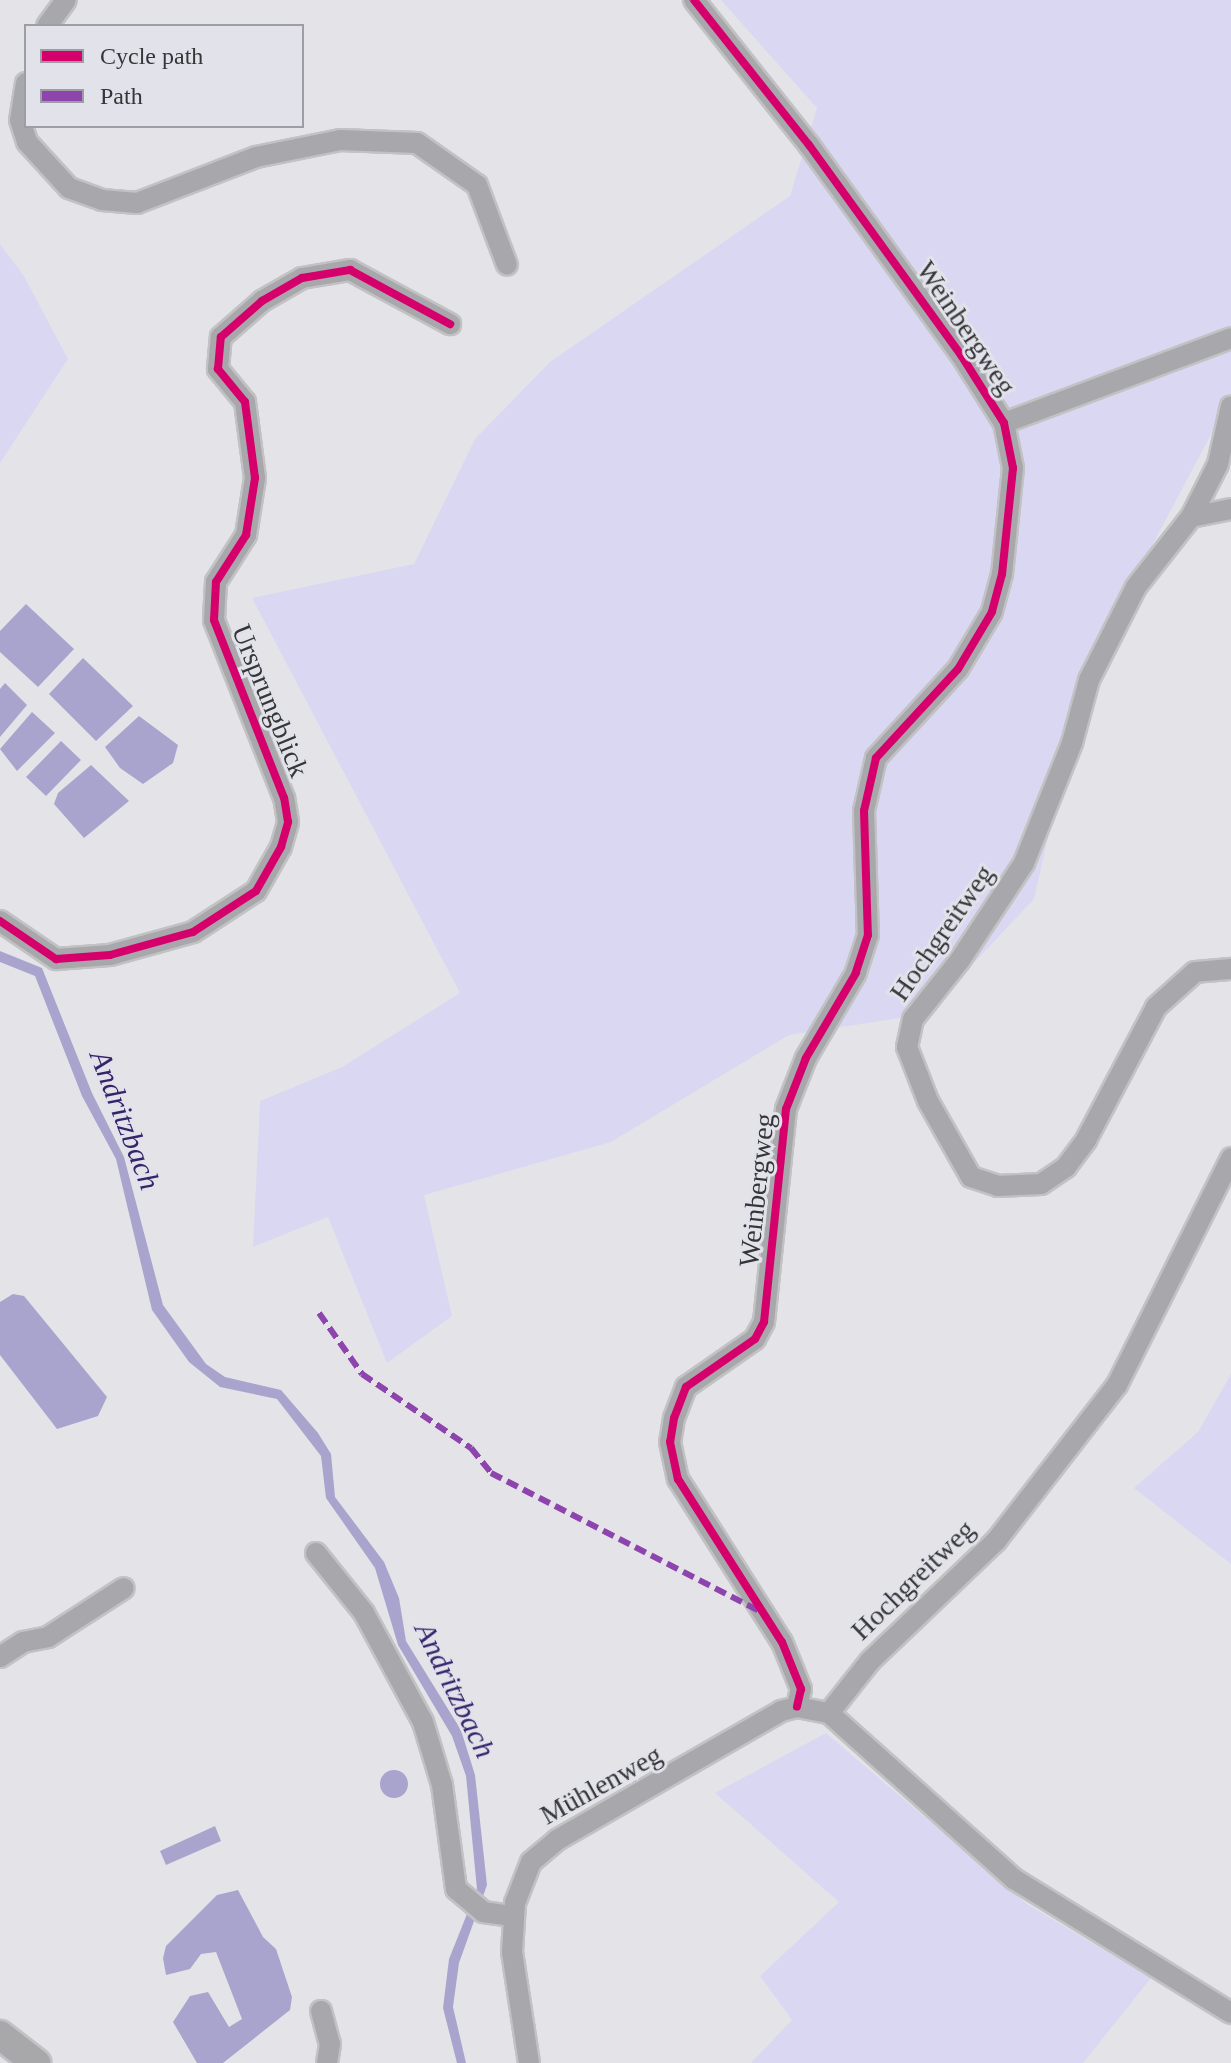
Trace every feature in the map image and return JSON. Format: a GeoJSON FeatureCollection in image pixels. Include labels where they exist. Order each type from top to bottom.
{"type":"FeatureCollection","features":[{"type":"Feature","properties":{"kind":"main road"},"geometry":{"type":"LineString","coordinates":[[0,2035],[36,2063]]}},
{"type":"Feature","properties":{"kind":"street"},"geometry":{"type":"LineString","coordinates":[[48,24],[66,0]]}},
{"type":"Feature","properties":{"kind":"street","name":"Weinbergweg"},"geometry":{"type":"LineString","coordinates":[[694,0],[809,145],[1004,423],[1012,486],[1002,574],[992,612],[958,669],[876,758],[869,781],[864,811],[868,935],[856,973],[806,1058],[786,1109],[764,1322],[755,1339],[686,1387],[670,1442],[678,1479],[690,1501],[791,1661],[801,1689],[797,1707]]}},
{"type":"Feature","properties":{"kind":"street"},"geometry":{"type":"LineString","coordinates":[[24,95],[20,120],[27,142],[69,188],[137,203],[256,157],[340,140],[417,143],[477,185],[507,265]]}},
{"type":"Feature","properties":{"kind":"street","name":"Ursprungblick"},"geometry":{"type":"LineString","coordinates":[[0,921],[56,959],[110,955],[193,932],[256,891],[281,847],[288,822],[284,798],[214,620],[212,598],[229,555],[246,535],[255,478],[252,436],[245,402],[218,369],[221,337],[262,301],[302,278],[350,270],[450,324]]}},
{"type":"Feature","properties":{"kind":"street","name":"Weinbergweg"},"geometry":{"type":"LineString","coordinates":[[1004,423],[1226,346]]}},
{"type":"Feature","properties":{"kind":"street","name":"Hochgreitweg"},"geometry":{"type":"LineString","coordinates":[[1231,406],[1218,464],[1191,517],[1136,587],[1107,639],[1024,863],[960,960],[913,1019],[907,1047],[928,1101],[971,1177],[998,1186],[1041,1184],[1066,1167],[1086,1140],[1156,1007],[1195,972],[1231,969]]}},
{"type":"Feature","properties":{"kind":"street"},"geometry":{"type":"LineString","coordinates":[[1191,517],[1231,509]]}},
{"type":"Feature","properties":{"kind":"street","name":"Hochgreitweg"},"geometry":{"type":"LineString","coordinates":[[829,1713],[861,1670],[996,1541],[1117,1385],[1231,1158]]}},
{"type":"Feature","properties":{"kind":"street"},"geometry":{"type":"LineString","coordinates":[[316,1553],[364,1613],[423,1722],[442,1785],[452,1876],[465,1901],[483,1912],[513,1916]]}},
{"type":"Feature","properties":{"kind":"street"},"geometry":{"type":"LineString","coordinates":[[0,1657],[23,1642],[48,1637],[124,1588]]}},
{"type":"Feature","properties":{"kind":"street"},"geometry":{"type":"LineString","coordinates":[[797,1707],[829,1713],[1014,1879],[1231,2013]]}},
{"type":"Feature","properties":{"kind":"street","name":"Mühlenweg"},"geometry":{"type":"LineString","coordinates":[[529,2063],[516,1989],[513,1916],[523,1873],[541,1851],[748,1730],[797,1707]]}},
{"type":"Feature","properties":{"kind":"street"},"geometry":{"type":"LineString","coordinates":[[321,2011],[330,2044],[327,2063]]}},
{"type":"Feature","properties":{"kind":"shaded area"},"geometry":{"type":"Polygon","coordinates":[[[721,0],[1231,0],[1231,397],[1087,668],[1034,899],[926,1014],[789,1035],[611,1142],[424,1195],[452,1316],[387,1363],[328,1217],[253,1247],[260,1101],[342,1067],[460,993],[252,598],[414,564],[475,439],[550,362],[790,196],[817,108],[721,0]]]}},
{"type":"Feature","properties":{"kind":"shaded area"},"geometry":{"type":"Polygon","coordinates":[[[0,244],[24,276],[68,359],[0,463],[0,244]]]}},
{"type":"Feature","properties":{"kind":"shaded area"},"geometry":{"type":"Polygon","coordinates":[[[26,604],[74,649],[38,687],[0,652],[0,631],[26,604]]]}},
{"type":"Feature","properties":{"kind":"shaded area"},"geometry":{"type":"Polygon","coordinates":[[[83,658],[133,706],[96,741],[49,694],[83,658]]]}},
{"type":"Feature","properties":{"kind":"shaded area"},"geometry":{"type":"Polygon","coordinates":[[[5,683],[27,705],[0,737],[0,689],[5,683]]]}},
{"type":"Feature","properties":{"kind":"shaded area"},"geometry":{"type":"Polygon","coordinates":[[[32,712],[55,733],[17,771],[0,749],[32,712]]]}},
{"type":"Feature","properties":{"kind":"shaded area"},"geometry":{"type":"Polygon","coordinates":[[[139,716],[178,745],[173,763],[143,784],[120,768],[105,747],[139,716]]]}},
{"type":"Feature","properties":{"kind":"shaded area"},"geometry":{"type":"Polygon","coordinates":[[[61,741],[81,760],[46,796],[26,777],[61,741]]]}},
{"type":"Feature","properties":{"kind":"shaded area"},"geometry":{"type":"Polygon","coordinates":[[[91,765],[129,801],[84,838],[54,804],[58,793],[91,765]]]}},
{"type":"Feature","properties":{"kind":"shaded area"},"geometry":{"type":"Polygon","coordinates":[[[0,951],[42,968],[92,1093],[124,1157],[163,1305],[206,1364],[225,1377],[281,1390],[318,1433],[331,1454],[335,1497],[384,1562],[399,1598],[406,1641],[461,1730],[475,1775],[487,1885],[459,1963],[453,2007],[466,2063],[457,2063],[443,2008],[449,1959],[477,1889],[466,1776],[452,1736],[398,1645],[375,1568],[326,1498],[321,1456],[277,1399],[220,1387],[189,1362],[152,1310],[116,1159],[82,1096],[35,976],[0,962],[0,951]]]}},
{"type":"Feature","properties":{"kind":"shaded area"},"geometry":{"type":"Polygon","coordinates":[[[13,1294],[24,1296],[107,1397],[98,1416],[57,1429],[0,1355],[0,1302],[13,1294]]]}},
{"type":"Feature","properties":{"kind":"shaded area"},"geometry":{"type":"Polygon","coordinates":[[[1231,1374],[1231,1564],[1134,1488],[1198,1432],[1231,1374]]]}},
{"type":"Feature","properties":{"kind":"shaded area"},"geometry":{"type":"Polygon","coordinates":[[[826,1733],[1027,1904],[1151,1978],[1083,2063],[751,2063],[792,2020],[760,1976],[839,1902],[715,1793],[826,1733]]]}},
{"type":"Feature","properties":{"kind":"shaded area"},"geometry":{"type":"Polygon","coordinates":[[[394,1770],[404,1774],[408,1784],[404,1794],[394,1798],[384,1794],[380,1784],[384,1774],[394,1770]]]}},
{"type":"Feature","properties":{"kind":"shaded area"},"geometry":{"type":"Polygon","coordinates":[[[215,1826],[221,1841],[166,1865],[160,1851],[215,1826]]]}},
{"type":"Feature","properties":{"kind":"shaded area"},"geometry":{"type":"Polygon","coordinates":[[[238,1890],[263,1937],[276,1949],[292,1997],[290,2010],[223,2063],[197,2063],[173,2022],[190,1996],[208,1992],[229,2027],[242,2019],[216,1952],[201,1954],[190,1969],[166,1975],[163,1958],[166,1946],[217,1895],[238,1890]]]}},
{"type":"Feature","properties":{"kind":"marked path"},"geometry":{"type":"LineString","coordinates":[[319,1313],[362,1374],[471,1448],[491,1473],[760,1611]]}},
{"type":"Feature","properties":{"kind":"cycle path"},"geometry":{"type":"LineString","coordinates":[[694,0],[809,145],[961,355],[1004,423],[1013,468],[1002,574],[992,612],[958,669],[876,758],[864,811],[868,935],[856,973],[806,1058],[786,1109],[764,1322],[755,1339],[686,1387],[674,1418],[670,1442],[678,1479],[782,1642],[801,1689],[797,1707]]}},
{"type":"Feature","properties":{"kind":"cycle path"},"geometry":{"type":"LineString","coordinates":[[0,921],[56,959],[110,955],[193,932],[256,891],[281,847],[288,822],[284,798],[214,620],[216,582],[246,535],[255,478],[245,402],[218,369],[221,337],[262,301],[302,278],[350,270],[450,324]]}},
{"type":"Feature","properties":{"kind":"water label","name":"Andritzbach"},"geometry":{"type":"Point","coordinates":[125,1120]}},
{"type":"Feature","properties":{"kind":"water label","name":"Andritzbach"},"geometry":{"type":"Point","coordinates":[455,1690]}}]}
